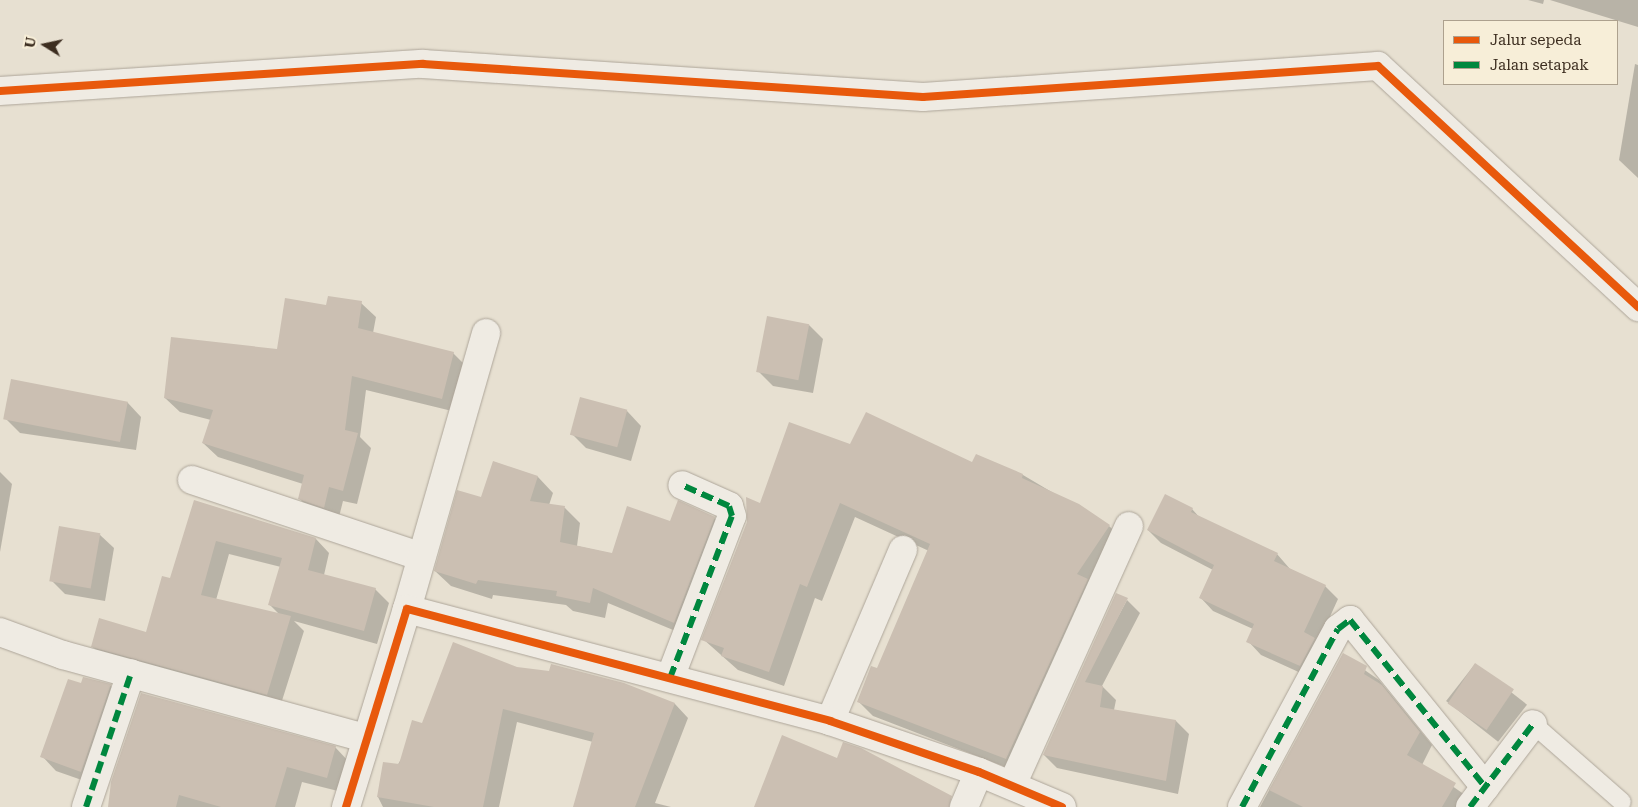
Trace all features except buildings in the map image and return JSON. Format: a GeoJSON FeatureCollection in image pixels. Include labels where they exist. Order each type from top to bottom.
{"type":"FeatureCollection","features":[{"type":"Feature","properties":{"kind":"street"},"geometry":{"type":"LineString","coordinates":[[0,91],[423,64],[923,96],[1378,66],[1638,307]]}},
{"type":"Feature","properties":{"kind":"street"},"geometry":{"type":"LineString","coordinates":[[346,807],[365,738],[407,609],[418,556],[486,333]]}},
{"type":"Feature","properties":{"kind":"street"},"geometry":{"type":"LineString","coordinates":[[192,480],[418,556]]}},
{"type":"Feature","properties":{"kind":"street"},"geometry":{"type":"LineString","coordinates":[[670,678],[732,516],[729,506],[682,485]]}},
{"type":"Feature","properties":{"kind":"street"},"geometry":{"type":"LineString","coordinates":[[1012,785],[1129,526]]}},
{"type":"Feature","properties":{"kind":"street"},"geometry":{"type":"LineString","coordinates":[[830,721],[903,550]]}},
{"type":"Feature","properties":{"kind":"street"},"geometry":{"type":"LineString","coordinates":[[407,609],[830,721],[979,772],[1062,807]]}},
{"type":"Feature","properties":{"kind":"street"},"geometry":{"type":"LineString","coordinates":[[1242,807],[1338,629],[1350,620],[1478,797],[1532,724]]}},
{"type":"Feature","properties":{"kind":"street"},"geometry":{"type":"LineString","coordinates":[[0,632],[63,655],[365,738]]}},
{"type":"Feature","properties":{"kind":"street"},"geometry":{"type":"LineString","coordinates":[[86,807],[131,673]]}},
{"type":"Feature","properties":{"kind":"street"},"geometry":{"type":"LineString","coordinates":[[964,807],[979,772]]}},
{"type":"Feature","properties":{"kind":"lane"},"geometry":{"type":"LineString","coordinates":[[1532,724],[1622,802]]}},
{"type":"Feature","properties":{"kind":"marked path"},"geometry":{"type":"LineString","coordinates":[[670,678],[732,516],[729,506],[682,485]]}},
{"type":"Feature","properties":{"kind":"marked path"},"geometry":{"type":"LineString","coordinates":[[1242,807],[1338,629],[1350,620],[1485,787]]}},
{"type":"Feature","properties":{"kind":"marked path"},"geometry":{"type":"LineString","coordinates":[[86,807],[131,673]]}},
{"type":"Feature","properties":{"kind":"marked path"},"geometry":{"type":"LineString","coordinates":[[1470,807],[1533,724]]}},
{"type":"Feature","properties":{"kind":"cycle path"},"geometry":{"type":"LineString","coordinates":[[0,91],[423,64],[923,97],[1378,66],[1638,307]]}},
{"type":"Feature","properties":{"kind":"cycle path"},"geometry":{"type":"LineString","coordinates":[[346,807],[407,609],[830,721],[979,772],[1062,807]]}}]}
